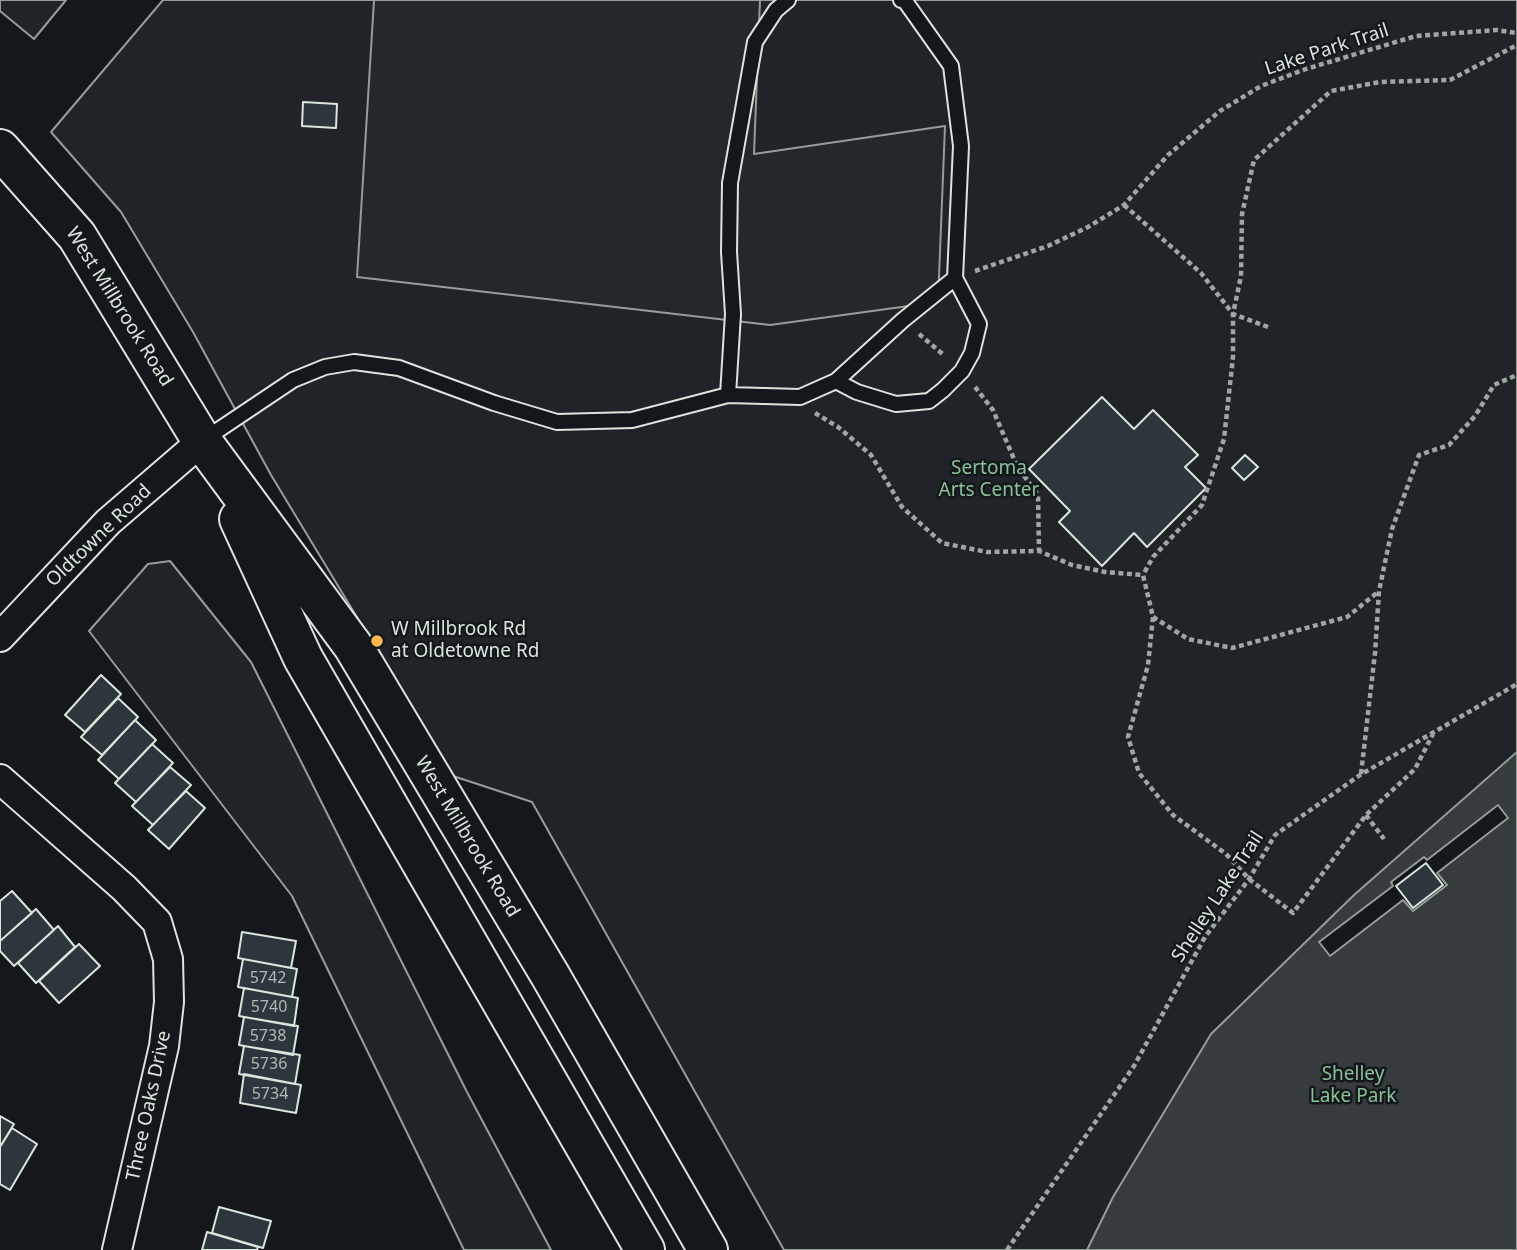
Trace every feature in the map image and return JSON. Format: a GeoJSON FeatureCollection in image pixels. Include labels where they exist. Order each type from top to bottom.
{"type":"FeatureCollection","features":[{"type":"Feature","properties":{"kind":"main road","name":"West Millbrook Road"},"geometry":{"type":"LineString","coordinates":[[0,149],[77,236],[202,440],[353,646],[550,975],[708,1250]]}},
{"type":"Feature","properties":{"kind":"main road","name":"West Millbrook Road"},"geometry":{"type":"LineString","coordinates":[[202,440],[303,657],[645,1250]]}},
{"type":"Feature","properties":{"kind":"street","name":"Oldtowne Road"},"geometry":{"type":"LineString","coordinates":[[0,637],[108,522],[202,440]]}},
{"type":"Feature","properties":{"kind":"street","name":"Three Oaks Drive"},"geometry":{"type":"LineString","coordinates":[[0,779],[124,888],[157,922],[168,959],[169,1002],[164,1046],[117,1250]]}},
{"type":"Feature","properties":{"kind":"lane"},"geometry":{"type":"LineString","coordinates":[[728,395],[733,314],[729,252],[730,183],[755,42],[776,10],[788,0]]}},
{"type":"Feature","properties":{"kind":"lane"},"geometry":{"type":"LineString","coordinates":[[836,381],[857,392],[896,404],[929,401],[962,371],[972,353],[979,324],[955,278],[961,146],[951,66],[905,1],[901,0]]}},
{"type":"Feature","properties":{"kind":"lane"},"geometry":{"type":"LineString","coordinates":[[202,440],[293,380],[325,367],[354,362],[399,368],[494,403],[556,422],[632,420],[728,395],[800,397],[836,381],[903,320],[955,278]]}},
{"type":"Feature","properties":{"kind":"path","name":"Lake Park Trail"},"geometry":{"type":"LineString","coordinates":[[955,278],[1048,246],[1088,227],[1124,205],[1168,155],[1220,111],[1261,86],[1306,69],[1416,36],[1497,30],[1517,33]]}},
{"type":"Feature","properties":{"kind":"path"},"geometry":{"type":"LineString","coordinates":[[1433,734],[1415,769],[1366,815],[1293,913],[1249,879],[1226,854],[1173,815],[1139,773],[1128,737],[1148,665],[1153,617],[1143,575],[1153,557],[1202,506],[1224,439],[1233,358],[1233,314],[1241,276],[1242,214],[1254,160],[1331,91],[1380,82],[1450,80],[1517,45]]}},
{"type":"Feature","properties":{"kind":"path"},"geometry":{"type":"LineString","coordinates":[[1124,205],[1201,273],[1233,314],[1268,327]]}},
{"type":"Feature","properties":{"kind":"path"},"geometry":{"type":"LineString","coordinates":[[903,320],[962,371],[993,410],[1017,466],[1038,495],[1039,551]]}},
{"type":"Feature","properties":{"kind":"path"},"geometry":{"type":"LineString","coordinates":[[1360,775],[1375,653],[1379,591],[1392,529],[1419,455],[1449,445],[1475,416],[1494,385],[1517,375]]}},
{"type":"Feature","properties":{"kind":"path"},"geometry":{"type":"LineString","coordinates":[[800,397],[811,410],[838,427],[871,455],[902,507],[942,543],[987,552],[1039,551],[1072,565],[1105,572],[1143,575]]}},
{"type":"Feature","properties":{"kind":"path"},"geometry":{"type":"LineString","coordinates":[[1153,617],[1188,639],[1232,649],[1347,617],[1379,591]]}},
{"type":"Feature","properties":{"kind":"path","name":"Shelley Lake Trail"},"geometry":{"type":"LineString","coordinates":[[1007,1250],[1134,1066],[1205,937],[1249,879],[1275,835],[1360,775],[1517,684]]}},
{"type":"Feature","properties":{"kind":"path"},"geometry":{"type":"LineString","coordinates":[[1366,815],[1384,839]]}},
{"type":"Feature","properties":{"kind":"green space"},"geometry":{"type":"Polygon","coordinates":[[[0,0],[66,0],[34,39],[0,11],[0,0]]]}},
{"type":"Feature","properties":{"kind":"green space","name":"Sertoma Arts Center"},"geometry":{"type":"Polygon","coordinates":[[[163,0],[1517,0],[1517,1250],[784,1250],[532,802],[453,776],[271,475],[193,332],[121,212],[51,132],[163,0]]]}},
{"type":"Feature","properties":{"kind":"green space"},"geometry":{"type":"Polygon","coordinates":[[[170,561],[251,662],[467,1092],[551,1250],[464,1250],[292,896],[89,631],[148,564],[170,561]]]}},
{"type":"Feature","properties":{"kind":"shaded area"},"geometry":{"type":"Polygon","coordinates":[[[374,0],[760,0],[754,154],[945,126],[938,302],[770,325],[357,277],[374,0]]]}},
{"type":"Feature","properties":{"kind":"shaded area"},"geometry":{"type":"Polygon","coordinates":[[[1517,752],[1517,1250],[1087,1250],[1113,1197],[1211,1034],[1354,895],[1517,752]]]}},
{"type":"Feature","properties":{"kind":"pier"},"geometry":{"type":"Polygon","coordinates":[[[1498,805],[1508,818],[1437,873],[1447,885],[1413,911],[1403,900],[1330,956],[1319,942],[1393,886],[1391,882],[1424,857],[1427,860],[1498,805]]]}},
{"type":"Feature","properties":{"kind":"building"},"geometry":{"type":"Polygon","coordinates":[[[303,102],[337,104],[336,128],[302,126],[303,102]]]}},
{"type":"Feature","properties":{"kind":"building","name":"Sertoma Arts Center"},"geometry":{"type":"Polygon","coordinates":[[[1102,397],[1134,429],[1153,410],[1198,455],[1185,467],[1206,488],[1147,547],[1134,533],[1102,566],[1059,522],[1070,511],[1029,469],[1102,397]]]}},
{"type":"Feature","properties":{"kind":"building"},"geometry":{"type":"Polygon","coordinates":[[[1245,455],[1258,467],[1244,480],[1232,468],[1245,455]]]}},
{"type":"Feature","properties":{"kind":"building"},"geometry":{"type":"Polygon","coordinates":[[[101,675],[121,694],[85,732],[65,715],[101,675]]]}},
{"type":"Feature","properties":{"kind":"building"},"geometry":{"type":"Polygon","coordinates":[[[118,698],[138,717],[102,755],[81,737],[118,698]]]}},
{"type":"Feature","properties":{"kind":"building"},"geometry":{"type":"Polygon","coordinates":[[[135,720],[156,740],[119,779],[98,760],[135,720]]]}},
{"type":"Feature","properties":{"kind":"building"},"geometry":{"type":"Polygon","coordinates":[[[152,744],[173,763],[136,802],[115,783],[152,744]]]}},
{"type":"Feature","properties":{"kind":"building"},"geometry":{"type":"Polygon","coordinates":[[[170,767],[191,785],[153,825],[132,806],[170,767]]]}},
{"type":"Feature","properties":{"kind":"building"},"geometry":{"type":"Polygon","coordinates":[[[186,791],[205,808],[169,849],[148,830],[186,791]]]}},
{"type":"Feature","properties":{"kind":"building"},"geometry":{"type":"Polygon","coordinates":[[[1426,863],[1443,885],[1413,908],[1396,886],[1426,863]]]}},
{"type":"Feature","properties":{"kind":"building"},"geometry":{"type":"Polygon","coordinates":[[[12,891],[32,913],[0,941],[0,901],[12,891]]]}},
{"type":"Feature","properties":{"kind":"building"},"geometry":{"type":"Polygon","coordinates":[[[36,909],[54,930],[14,966],[0,951],[0,941],[36,909]]]}},
{"type":"Feature","properties":{"kind":"building"},"geometry":{"type":"Polygon","coordinates":[[[58,926],[75,947],[36,983],[18,963],[58,926]]]}},
{"type":"Feature","properties":{"kind":"building"},"geometry":{"type":"Polygon","coordinates":[[[242,932],[296,941],[291,968],[238,958],[242,932]]]}},
{"type":"Feature","properties":{"kind":"building"},"geometry":{"type":"Polygon","coordinates":[[[79,944],[100,966],[59,1003],[39,981],[79,944]]]}},
{"type":"Feature","properties":{"kind":"building"},"geometry":{"type":"Polygon","coordinates":[[[243,959],[297,969],[292,997],[238,987],[243,959]]]}},
{"type":"Feature","properties":{"kind":"building"},"geometry":{"type":"Polygon","coordinates":[[[244,988],[298,998],[294,1026],[239,1016],[244,988]]]}},
{"type":"Feature","properties":{"kind":"building"},"geometry":{"type":"Polygon","coordinates":[[[244,1017],[298,1026],[293,1055],[239,1045],[244,1017]]]}},
{"type":"Feature","properties":{"kind":"building"},"geometry":{"type":"Polygon","coordinates":[[[244,1046],[300,1055],[295,1084],[239,1074],[244,1046]]]}},
{"type":"Feature","properties":{"kind":"building"},"geometry":{"type":"Polygon","coordinates":[[[244,1074],[301,1085],[296,1113],[240,1103],[244,1074]]]}},
{"type":"Feature","properties":{"kind":"building"},"geometry":{"type":"Polygon","coordinates":[[[0,1116],[14,1124],[0,1147],[0,1116]]]}},
{"type":"Feature","properties":{"kind":"building"},"geometry":{"type":"Polygon","coordinates":[[[12,1128],[37,1144],[10,1190],[0,1184],[0,1147],[12,1128]]]}},
{"type":"Feature","properties":{"kind":"building"},"geometry":{"type":"Polygon","coordinates":[[[219,1207],[271,1221],[263,1248],[212,1233],[219,1207]]]}},
{"type":"Feature","properties":{"kind":"building"},"geometry":{"type":"Polygon","coordinates":[[[207,1232],[258,1247],[257,1250],[202,1250],[207,1232]]]}},
{"type":"Feature","properties":{"kind":"place","name":"W Millbrook Rd at Oldetowne Rd"},"geometry":{"type":"Point","coordinates":[377,641]}},
{"type":"Feature","properties":{"kind":"park label","name":"Shelley Lake Park"},"geometry":{"type":"Point","coordinates":[1353,1086]}}]}
